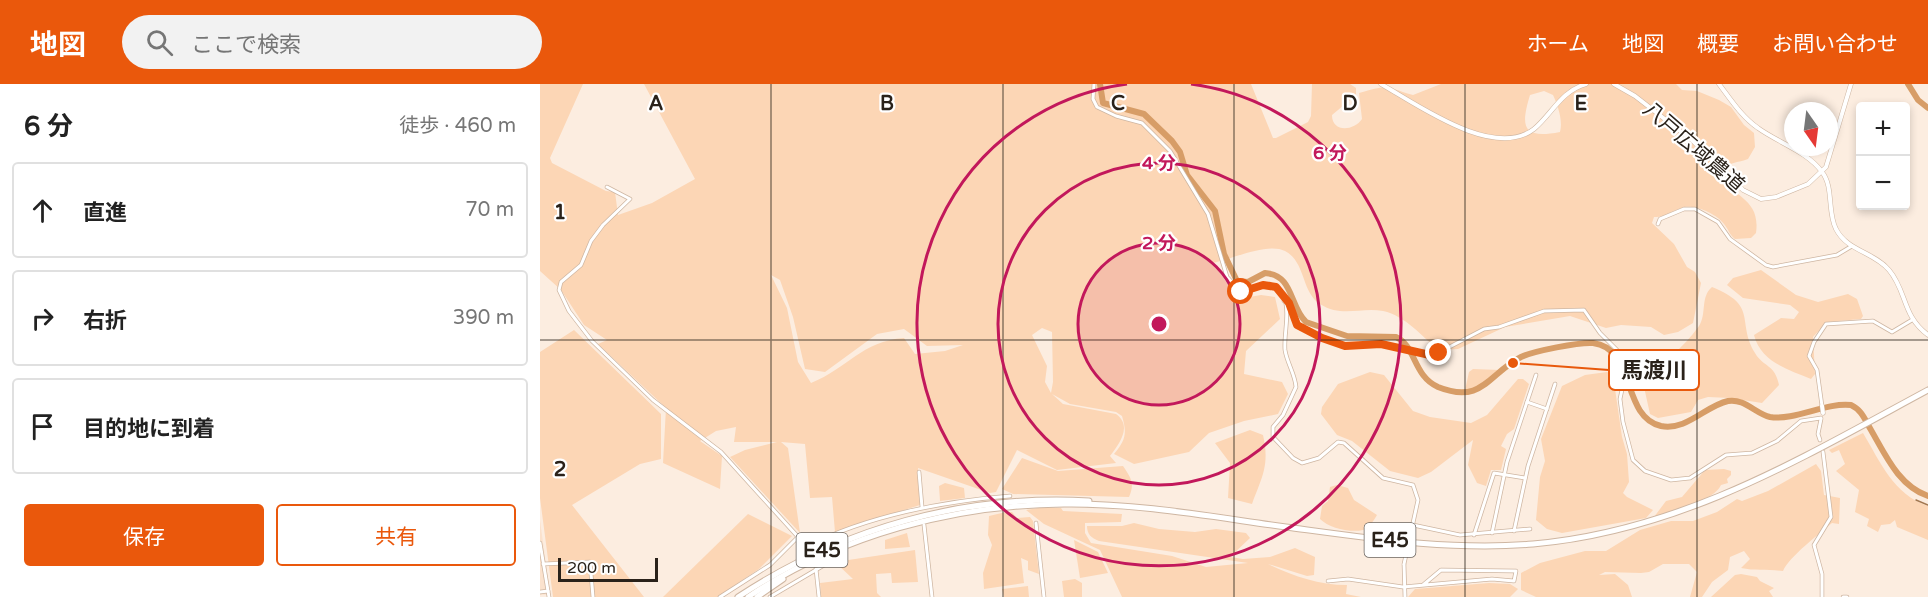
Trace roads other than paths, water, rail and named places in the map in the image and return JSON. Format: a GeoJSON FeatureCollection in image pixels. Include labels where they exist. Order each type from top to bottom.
{"type":"FeatureCollection","features":[{"type":"Feature","properties":{"kind":"highway","name":"E45"},"geometry":{"type":"LineString","coordinates":[[738,597],[804,558],[842,541],[913,517],[1024,500],[1100,502],[1344,535],[1456,546],[1559,541],[1661,519],[1741,489],[1928,390]]}},
{"type":"Feature","properties":{"kind":"highway","name":"E45"},"geometry":{"type":"LineString","coordinates":[[748,597],[815,559],[900,527],[983,510],[1067,504],[1143,508]]}},
{"type":"Feature","properties":{"kind":"highway"},"geometry":{"type":"LineString","coordinates":[[757,597],[815,559]]}},
{"type":"Feature","properties":{"kind":"street"},"geometry":{"type":"LineString","coordinates":[[1094,84],[1093,99],[1097,107],[1116,116],[1142,123],[1170,151],[1208,214],[1221,261],[1235,288],[1241,292],[1270,284],[1280,291],[1288,320],[1286,350],[1296,387],[1283,415],[1273,427],[1273,437],[1293,458],[1302,463],[1319,458],[1338,442],[1344,443],[1383,478],[1413,485],[1418,500],[1404,564],[1405,597]]}},
{"type":"Feature","properties":{"kind":"street"},"geometry":{"type":"LineString","coordinates":[[1382,84],[1463,127],[1484,136],[1503,140],[1529,132],[1569,92],[1586,84]]}},
{"type":"Feature","properties":{"kind":"street","name":"八戸広域農道"},"geometry":{"type":"LineString","coordinates":[[1614,84],[1627,90],[1683,132],[1743,190],[1755,198],[1776,197],[1808,184],[1822,171]]}},
{"type":"Feature","properties":{"kind":"street"},"geometry":{"type":"LineString","coordinates":[[1719,84],[1750,122],[1822,171]]}},
{"type":"Feature","properties":{"kind":"street"},"geometry":{"type":"LineString","coordinates":[[1851,84],[1831,156],[1822,171],[1834,226],[1842,238],[1852,246],[1876,258],[1890,271],[1912,320],[1928,335]]}},
{"type":"Feature","properties":{"kind":"street"},"geometry":{"type":"LineString","coordinates":[[607,187],[630,199],[591,240],[581,265],[561,282],[559,290],[569,311],[592,341],[653,400],[721,452],[808,548],[834,535],[922,507],[1010,496]]}},
{"type":"Feature","properties":{"kind":"street"},"geometry":{"type":"LineString","coordinates":[[1658,224],[1660,219],[1681,210],[1695,209],[1718,222],[1730,239],[1766,265],[1773,267],[1837,255],[1852,246]]}},
{"type":"Feature","properties":{"kind":"street"},"geometry":{"type":"LineString","coordinates":[[1284,301],[1289,303],[1300,327],[1339,345],[1356,347],[1381,344],[1430,355],[1439,353],[1484,329],[1499,327],[1544,311],[1584,310],[1600,333],[1623,356],[1616,368],[1623,385],[1620,399],[1623,422],[1633,460],[1645,471],[1671,480],[1690,478],[1726,455],[1752,453],[1777,441],[1801,421],[1822,416]]}},
{"type":"Feature","properties":{"kind":"street"},"geometry":{"type":"LineString","coordinates":[[1820,440],[1818,434],[1822,416],[1817,369],[1809,356],[1822,328],[1831,322],[1867,321],[1877,323],[1892,332],[1912,320]]}},
{"type":"Feature","properties":{"kind":"street"},"geometry":{"type":"LineString","coordinates":[[1492,533],[1504,475],[1536,375]]}},
{"type":"Feature","properties":{"kind":"street"},"geometry":{"type":"LineString","coordinates":[[1514,531],[1525,478],[1555,384]]}},
{"type":"Feature","properties":{"kind":"street"},"geometry":{"type":"LineString","coordinates":[[1527,402],[1547,409]]}},
{"type":"Feature","properties":{"kind":"street"},"geometry":{"type":"LineString","coordinates":[[1822,597],[1822,574],[1814,545],[1831,517],[1823,452]]}},
{"type":"Feature","properties":{"kind":"street"},"geometry":{"type":"LineString","coordinates":[[919,471],[922,507]]}},
{"type":"Feature","properties":{"kind":"street"},"geometry":{"type":"LineString","coordinates":[[1474,535],[1492,474],[1525,478]]}},
{"type":"Feature","properties":{"kind":"street"},"geometry":{"type":"LineString","coordinates":[[1036,523],[1044,597]]}},
{"type":"Feature","properties":{"kind":"street"},"geometry":{"type":"LineString","coordinates":[[924,525],[932,597]]}},
{"type":"Feature","properties":{"kind":"street"},"geometry":{"type":"LineString","coordinates":[[1413,525],[1443,533],[1474,535],[1530,529]]}},
{"type":"Feature","properties":{"kind":"street"},"geometry":{"type":"LineString","coordinates":[[720,597],[770,565],[799,536]]}},
{"type":"Feature","properties":{"kind":"street"},"geometry":{"type":"LineString","coordinates":[[540,543],[549,597]]}},
{"type":"Feature","properties":{"kind":"street"},"geometry":{"type":"LineString","coordinates":[[770,597],[831,561]]}},
{"type":"Feature","properties":{"kind":"street"},"geometry":{"type":"LineString","coordinates":[[543,564],[590,562],[593,597]]}},
{"type":"Feature","properties":{"kind":"street"},"geometry":{"type":"LineString","coordinates":[[816,569],[819,597]]}},
{"type":"Feature","properties":{"kind":"street"},"geometry":{"type":"LineString","coordinates":[[1328,581],[1348,579],[1404,588],[1491,579],[1514,581],[1516,571],[1441,570],[1424,585]]}},
{"type":"Feature","properties":{"kind":"street"},"geometry":{"type":"LineString","coordinates":[[540,592],[548,591]]}},
{"type":"Feature","properties":{"kind":"waterway"},"geometry":{"type":"LineString","coordinates":[[1100,84],[1103,103],[1144,114],[1180,152],[1187,175],[1215,211],[1224,254],[1237,281],[1248,282],[1265,273],[1281,279],[1306,322],[1347,336],[1396,337],[1403,341],[1419,369],[1430,382],[1453,392],[1476,390],[1521,357],[1567,345],[1593,343],[1607,348],[1616,357],[1640,410],[1648,420],[1661,426],[1670,427],[1688,422],[1728,401],[1739,402],[1770,417],[1780,418],[1831,406],[1851,405],[1863,416],[1901,478],[1928,496]]}},
{"type":"Feature","properties":{"kind":"waterway"},"geometry":{"type":"LineString","coordinates":[[1908,84],[1918,100],[1928,108]]}},
{"type":"Feature","properties":{"kind":"waterway"},"geometry":{"type":"LineString","coordinates":[[1916,500],[1928,505]]}},
{"type":"Feature","properties":{"kind":"tunnel"},"geometry":{"type":"LineString","coordinates":[[809,549],[816,569]]}},
{"type":"Feature","properties":{"kind":"place","name":"馬渡川"},"geometry":{"type":"Point","coordinates":[1513,363]}}]}
